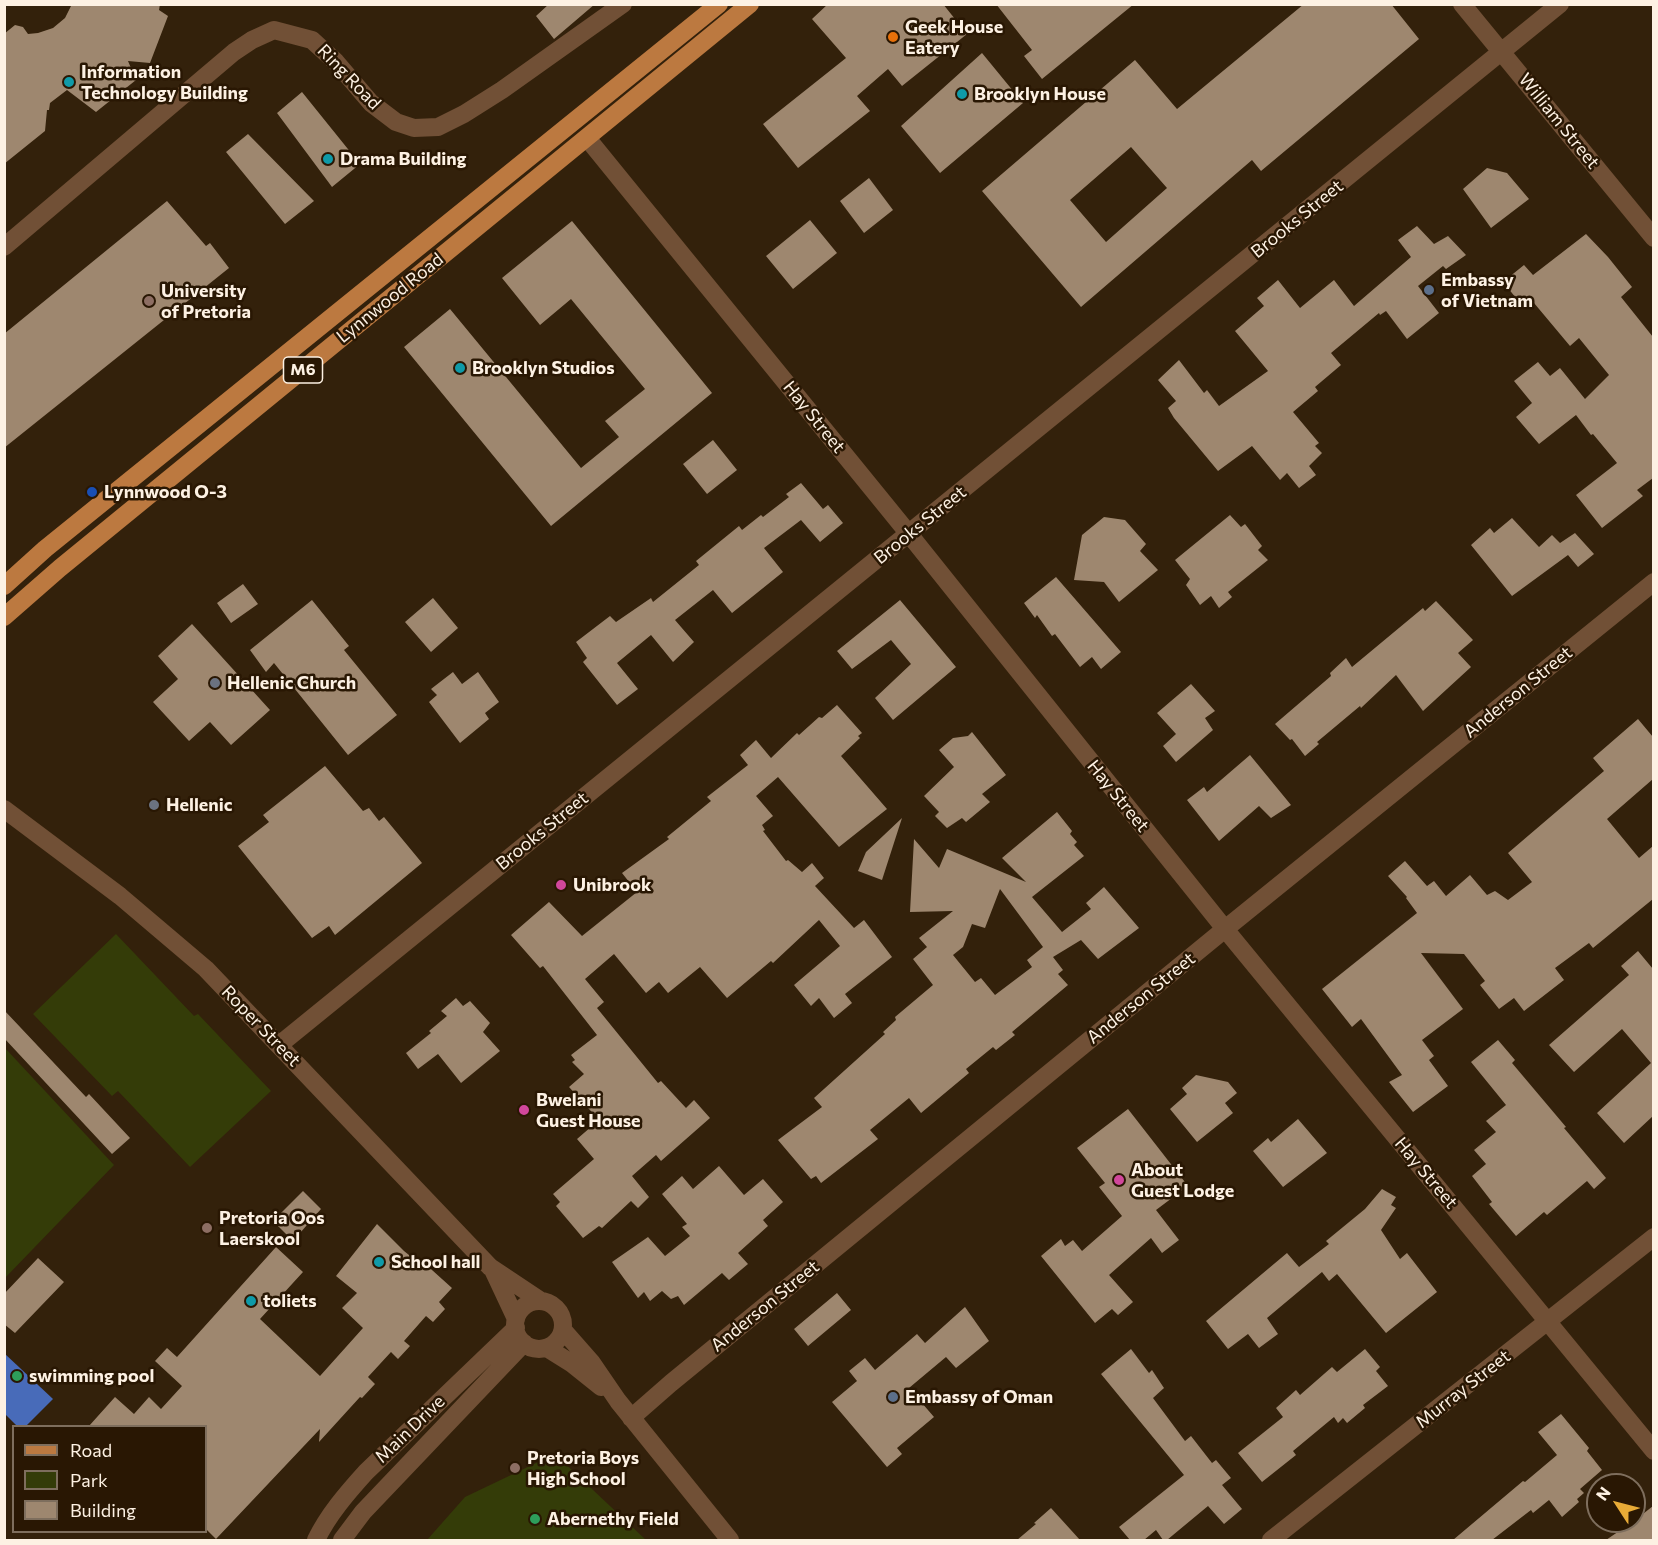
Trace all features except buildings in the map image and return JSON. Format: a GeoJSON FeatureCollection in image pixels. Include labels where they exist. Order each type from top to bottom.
{"type":"FeatureCollection","features":[{"type":"Feature","properties":{"kind":"main road","name":"Lynnwood Road"},"geometry":{"type":"LineString","coordinates":[[4,586],[54,542],[719,4]]}},
{"type":"Feature","properties":{"kind":"main road","name":"Lynnwood Road"},"geometry":{"type":"LineString","coordinates":[[4,617],[69,561],[750,4]]}},
{"type":"Feature","properties":{"kind":"street","name":"Ring Road"},"geometry":{"type":"LineString","coordinates":[[4,247],[234,52],[252,39],[274,30],[312,40],[336,62],[371,103],[396,122],[414,128],[438,127],[502,90],[623,4]]}},
{"type":"Feature","properties":{"kind":"street","name":"William Street"},"geometry":{"type":"LineString","coordinates":[[1462,4],[1653,238]]}},
{"type":"Feature","properties":{"kind":"street","name":"Brooks Street"},"geometry":{"type":"LineString","coordinates":[[279,1045],[1560,4]]}},
{"type":"Feature","properties":{"kind":"street","name":"Hay Street"},"geometry":{"type":"LineString","coordinates":[[587,138],[909,534],[1225,929],[1653,1451]]}},
{"type":"Feature","properties":{"kind":"street","name":"Anderson Street"},"geometry":{"type":"LineString","coordinates":[[631,1418],[1225,929],[1653,582]]}},
{"type":"Feature","properties":{"kind":"street","name":"Roper Street"},"geometry":{"type":"LineString","coordinates":[[4,809],[120,896],[206,969],[493,1270],[541,1301]]}},
{"type":"Feature","properties":{"kind":"street","name":"Murray Street"},"geometry":{"type":"LineString","coordinates":[[1271,1540],[1549,1322],[1653,1237]]}},
{"type":"Feature","properties":{"kind":"street","name":"Roper Street"},"geometry":{"type":"LineString","coordinates":[[493,1270],[519,1330]]}},
{"type":"Feature","properties":{"kind":"street"},"geometry":{"type":"LineString","coordinates":[[547,1348],[559,1338],[563,1322],[556,1308],[541,1301],[533,1302],[519,1312],[519,1330],[535,1348],[547,1348],[584,1372],[618,1401]]}},
{"type":"Feature","properties":{"kind":"street","name":"Main Drive"},"geometry":{"type":"LineString","coordinates":[[316,1540],[322,1527],[349,1491],[388,1450],[519,1330]]}},
{"type":"Feature","properties":{"kind":"street","name":"Main Drive"},"geometry":{"type":"LineString","coordinates":[[342,1540],[352,1524],[405,1468],[519,1330]]}},
{"type":"Feature","properties":{"kind":"street"},"geometry":{"type":"LineString","coordinates":[[562,1330],[592,1363],[631,1418],[730,1540]]}},
{"type":"Feature","properties":{"kind":"street"},"geometry":{"type":"LineString","coordinates":[[388,1450],[405,1468]]}},
{"type":"Feature","properties":{"kind":"green space"},"geometry":{"type":"Polygon","coordinates":[[[116,934],[194,1016],[198,1014],[271,1091],[190,1167],[118,1091],[112,1096],[33,1014],[116,934]]]}},
{"type":"Feature","properties":{"kind":"green space"},"geometry":{"type":"Polygon","coordinates":[[[5,1048],[114,1165],[5,1278],[5,1048]]]}},
{"type":"Feature","properties":{"kind":"green space","name":"Abernethy Field"},"geometry":{"type":"Polygon","coordinates":[[[555,1454],[646,1540],[427,1540],[465,1497],[555,1454]]]}},
{"type":"Feature","properties":{"kind":"water","name":"swimming pool"},"geometry":{"type":"Polygon","coordinates":[[[4,1353],[53,1399],[27,1425],[16,1425],[5,1414],[4,1353]]]}},
{"type":"Feature","properties":{"kind":"place","name":"Geek House Eatery"},"geometry":{"type":"Point","coordinates":[893,37]}},
{"type":"Feature","properties":{"kind":"place","name":"Information Technology Building"},"geometry":{"type":"Point","coordinates":[69,82]}},
{"type":"Feature","properties":{"kind":"place","name":"Brooklyn House"},"geometry":{"type":"Point","coordinates":[962,94]}},
{"type":"Feature","properties":{"kind":"place","name":"Drama Building"},"geometry":{"type":"Point","coordinates":[328,159]}},
{"type":"Feature","properties":{"kind":"place","name":"Embassy of Vietnam"},"geometry":{"type":"Point","coordinates":[1429,290]}},
{"type":"Feature","properties":{"kind":"place","name":"University of Pretoria"},"geometry":{"type":"Point","coordinates":[149,301]}},
{"type":"Feature","properties":{"kind":"place","name":"Brooklyn Studios"},"geometry":{"type":"Point","coordinates":[460,368]}},
{"type":"Feature","properties":{"kind":"place","name":"Lynnwood O-3"},"geometry":{"type":"Point","coordinates":[92,492]}},
{"type":"Feature","properties":{"kind":"place","name":"Hellenic Church"},"geometry":{"type":"Point","coordinates":[215,683]}},
{"type":"Feature","properties":{"kind":"place","name":"Hellenic"},"geometry":{"type":"Point","coordinates":[154,805]}},
{"type":"Feature","properties":{"kind":"place","name":"Unibrook"},"geometry":{"type":"Point","coordinates":[561,885]}},
{"type":"Feature","properties":{"kind":"place","name":"Bwelani Guest House"},"geometry":{"type":"Point","coordinates":[524,1110]}},
{"type":"Feature","properties":{"kind":"place","name":"About Guest Lodge"},"geometry":{"type":"Point","coordinates":[1119,1180]}},
{"type":"Feature","properties":{"kind":"place","name":"Pretoria Oos Laerskool"},"geometry":{"type":"Point","coordinates":[207,1228]}},
{"type":"Feature","properties":{"kind":"place","name":"School hall"},"geometry":{"type":"Point","coordinates":[379,1262]}},
{"type":"Feature","properties":{"kind":"place","name":"toliets"},"geometry":{"type":"Point","coordinates":[251,1301]}},
{"type":"Feature","properties":{"kind":"place","name":"swimming pool"},"geometry":{"type":"Point","coordinates":[17,1376]}},
{"type":"Feature","properties":{"kind":"place","name":"Embassy of Oman"},"geometry":{"type":"Point","coordinates":[893,1397]}},
{"type":"Feature","properties":{"kind":"place","name":"Pretoria Boys High School"},"geometry":{"type":"Point","coordinates":[515,1468]}},
{"type":"Feature","properties":{"kind":"place","name":"Abernethy Field"},"geometry":{"type":"Point","coordinates":[535,1519]}}]}
